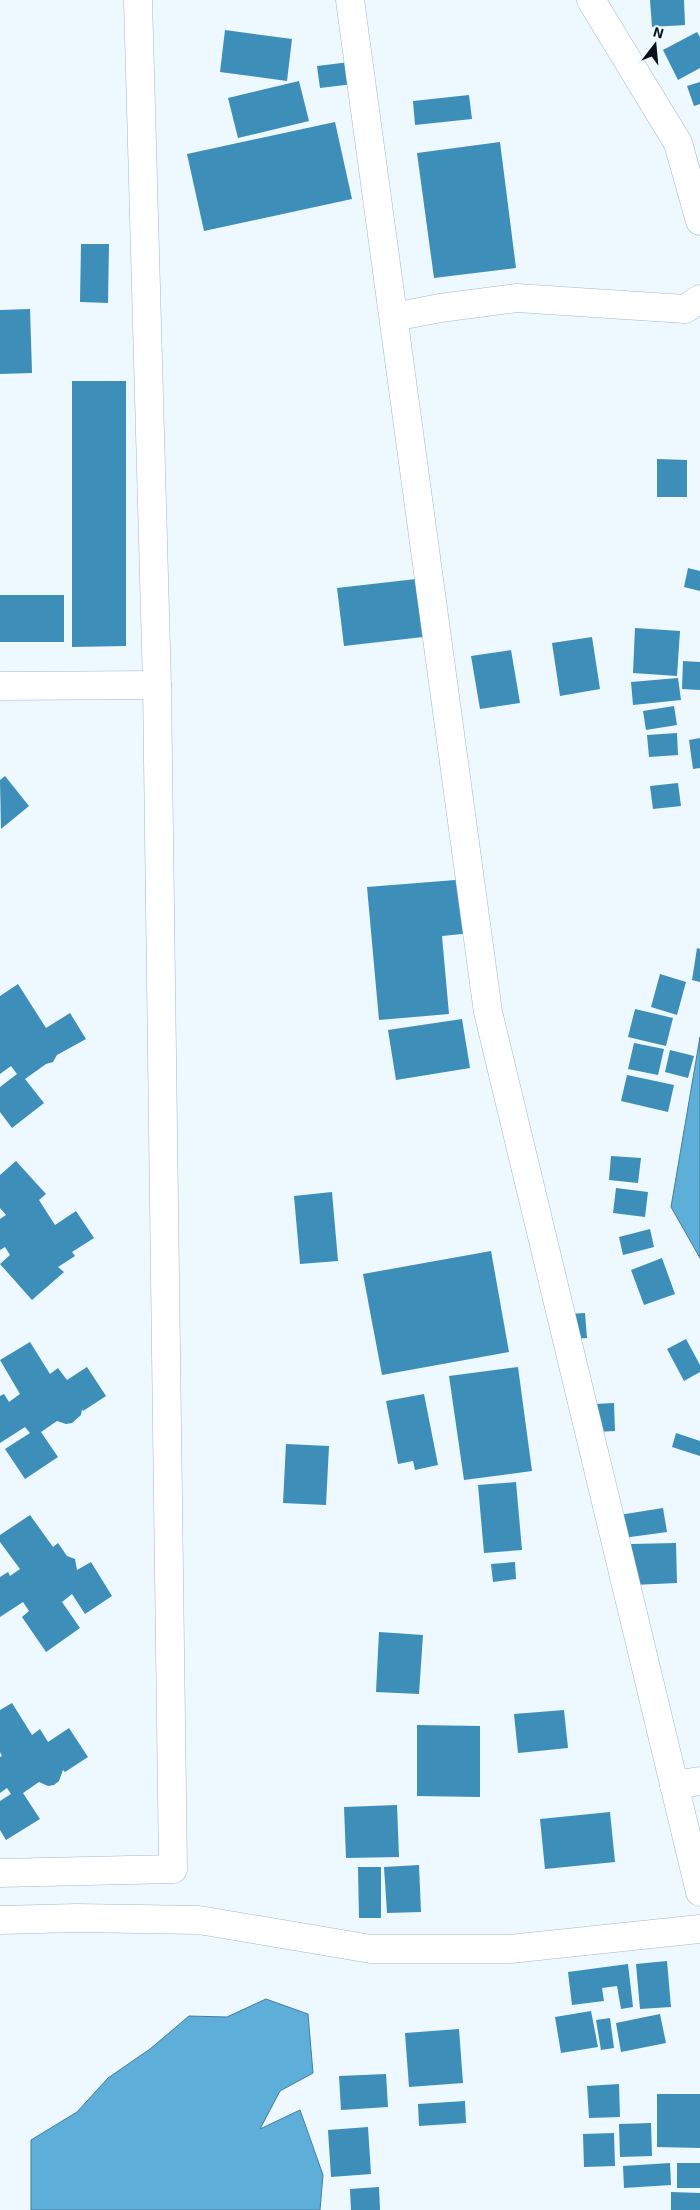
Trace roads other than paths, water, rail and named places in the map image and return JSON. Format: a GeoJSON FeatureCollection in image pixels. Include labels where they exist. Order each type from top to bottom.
{"type":"FeatureCollection","features":[{"type":"Feature","properties":{"kind":"street"},"geometry":{"type":"LineString","coordinates":[[0,1873],[173,1869],[157,685],[138,0]]}},
{"type":"Feature","properties":{"kind":"street"},"geometry":{"type":"LineString","coordinates":[[350,0],[488,1012],[687,1783],[700,1892]]}},
{"type":"Feature","properties":{"kind":"street"},"geometry":{"type":"LineString","coordinates":[[591,0],[678,143],[700,221]]}},
{"type":"Feature","properties":{"kind":"street"},"geometry":{"type":"LineString","coordinates":[[394,318],[440,308],[517,298],[685,310],[700,299]]}},
{"type":"Feature","properties":{"kind":"street"},"geometry":{"type":"LineString","coordinates":[[0,686],[157,685]]}},
{"type":"Feature","properties":{"kind":"street"},"geometry":{"type":"LineString","coordinates":[[0,1920],[77,1918],[199,1920],[370,1949],[510,1949],[700,1929]]}},
{"type":"Feature","properties":{"kind":"water"},"geometry":{"type":"Polygon","coordinates":[[[700,1037],[700,1258],[671,1207],[700,1037]]]}},
{"type":"Feature","properties":{"kind":"water"},"geometry":{"type":"Polygon","coordinates":[[[266,1999],[308,2014],[313,2073],[280,2091],[260,2129],[300,2110],[323,2175],[320,2210],[31,2210],[31,2140],[77,2112],[108,2078],[150,2049],[189,2016],[227,2017],[266,1999]]]}}]}
